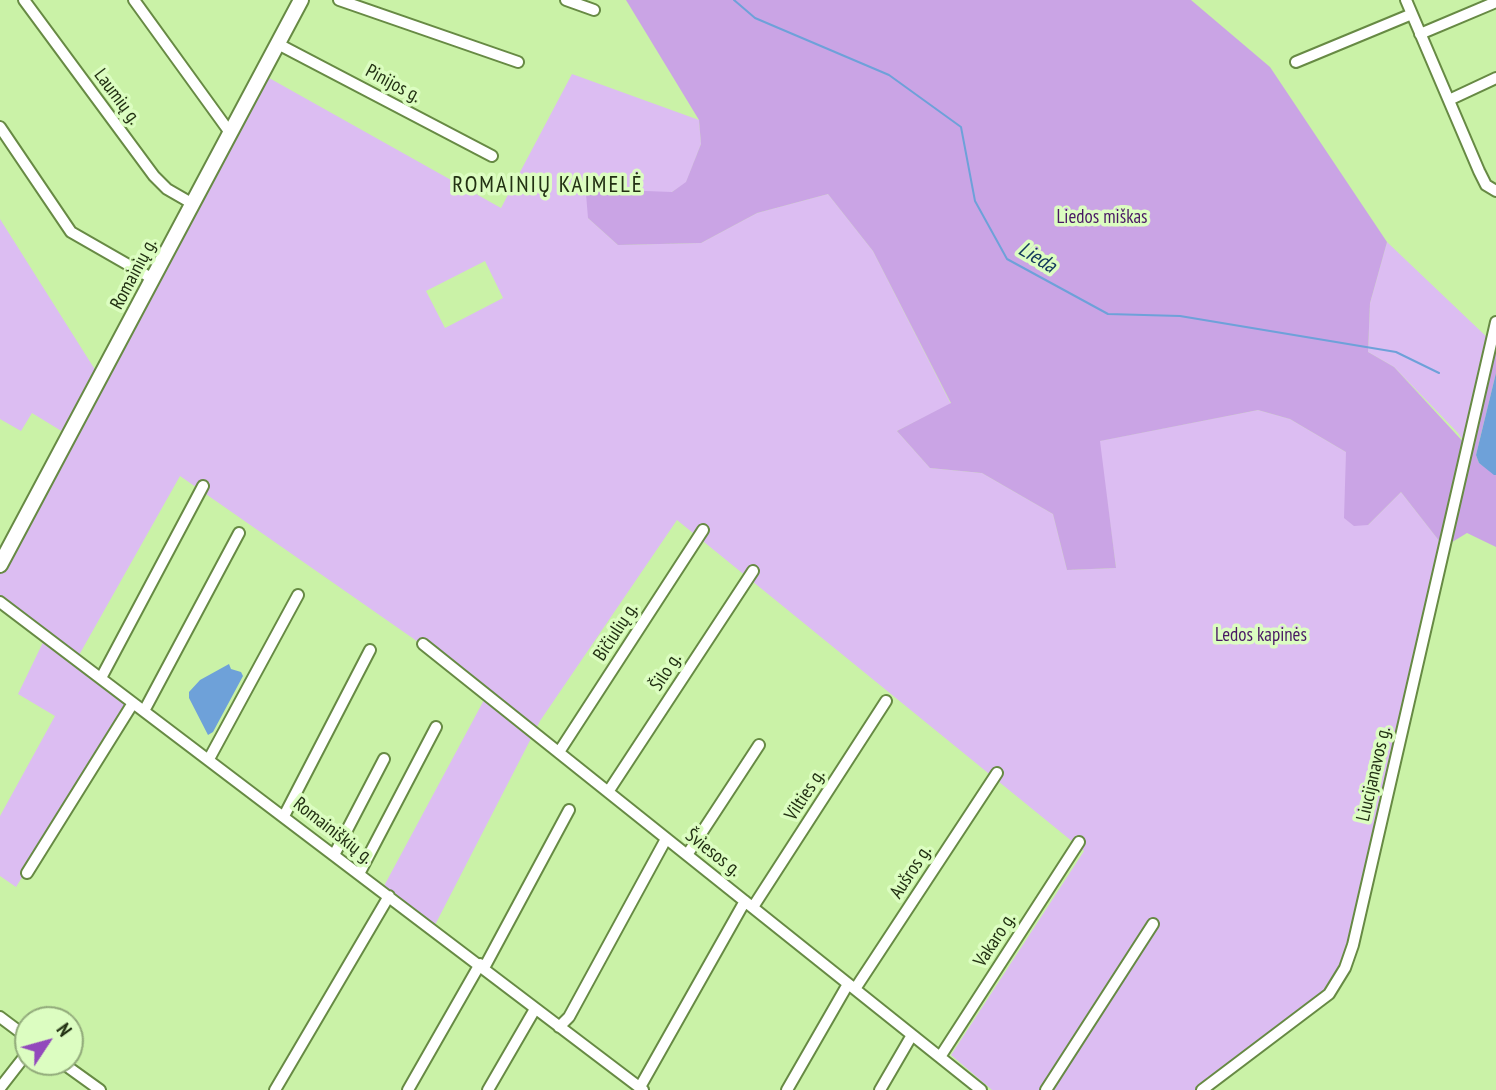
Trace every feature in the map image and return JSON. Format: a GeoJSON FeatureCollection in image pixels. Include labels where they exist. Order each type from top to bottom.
{"type":"FeatureCollection","features":[{"type":"Feature","properties":{"kind":"main road","name":"Romainių g."},"geometry":{"type":"LineString","coordinates":[[0,565],[301,0]]}},
{"type":"Feature","properties":{"kind":"street","name":"Laumių g."},"geometry":{"type":"LineString","coordinates":[[23,0],[154,176],[167,189],[193,204]]}},
{"type":"Feature","properties":{"kind":"street"},"geometry":{"type":"LineString","coordinates":[[134,0],[231,134]]}},
{"type":"Feature","properties":{"kind":"street"},"geometry":{"type":"LineString","coordinates":[[339,0],[518,62]]}},
{"type":"Feature","properties":{"kind":"street"},"geometry":{"type":"LineString","coordinates":[[566,0],[594,10]]}},
{"type":"Feature","properties":{"kind":"street"},"geometry":{"type":"LineString","coordinates":[[1406,0],[1479,171],[1486,185],[1496,191]]}},
{"type":"Feature","properties":{"kind":"street"},"geometry":{"type":"LineString","coordinates":[[1420,34],[1496,2]]}},
{"type":"Feature","properties":{"kind":"street"},"geometry":{"type":"LineString","coordinates":[[1296,62],[1412,14]]}},
{"type":"Feature","properties":{"kind":"street","name":"Pinijos g."},"geometry":{"type":"LineString","coordinates":[[278,44],[492,156]]}},
{"type":"Feature","properties":{"kind":"street"},"geometry":{"type":"LineString","coordinates":[[1448,100],[1496,78]]}},
{"type":"Feature","properties":{"kind":"street"},"geometry":{"type":"LineString","coordinates":[[0,127],[71,232],[153,279]]}},
{"type":"Feature","properties":{"kind":"street","name":"Liucijanavos g."},"geometry":{"type":"LineString","coordinates":[[1202,1090],[1329,994],[1345,968],[1353,945],[1496,323]]}},
{"type":"Feature","properties":{"kind":"street"},"geometry":{"type":"LineString","coordinates":[[102,678],[203,486]]}},
{"type":"Feature","properties":{"kind":"street","name":"Bičiulių g."},"geometry":{"type":"LineString","coordinates":[[559,752],[702,530]]}},
{"type":"Feature","properties":{"kind":"street"},"geometry":{"type":"LineString","coordinates":[[144,711],[239,533]]}},
{"type":"Feature","properties":{"kind":"street","name":"Šilo g."},"geometry":{"type":"LineString","coordinates":[[608,792],[754,571]]}},
{"type":"Feature","properties":{"kind":"street"},"geometry":{"type":"LineString","coordinates":[[209,759],[298,595]]}},
{"type":"Feature","properties":{"kind":"street","name":"Romainiškių g."},"geometry":{"type":"LineString","coordinates":[[0,602],[641,1089]]}},
{"type":"Feature","properties":{"kind":"street","name":"Šviesos g."},"geometry":{"type":"LineString","coordinates":[[423,644],[981,1090]]}},
{"type":"Feature","properties":{"kind":"street"},"geometry":{"type":"LineString","coordinates":[[284,816],[370,650]]}},
{"type":"Feature","properties":{"kind":"street","name":"Vilties g."},"geometry":{"type":"LineString","coordinates":[[641,1089],[749,904],[886,701]]}},
{"type":"Feature","properties":{"kind":"street"},"geometry":{"type":"LineString","coordinates":[[27,873],[133,703]]}},
{"type":"Feature","properties":{"kind":"street"},"geometry":{"type":"LineString","coordinates":[[359,874],[436,727]]}},
{"type":"Feature","properties":{"kind":"street"},"geometry":{"type":"LineString","coordinates":[[687,855],[759,745]]}},
{"type":"Feature","properties":{"kind":"street"},"geometry":{"type":"LineString","coordinates":[[334,855],[384,759]]}},
{"type":"Feature","properties":{"kind":"street","name":"Aušros g."},"geometry":{"type":"LineString","coordinates":[[787,1090],[852,986],[997,773]]}},
{"type":"Feature","properties":{"kind":"street"},"geometry":{"type":"LineString","coordinates":[[408,1090],[482,966],[569,810]]}},
{"type":"Feature","properties":{"kind":"street"},"geometry":{"type":"LineString","coordinates":[[559,1027],[569,1017],[666,839]]}},
{"type":"Feature","properties":{"kind":"street","name":"Vakaro g."},"geometry":{"type":"LineString","coordinates":[[940,1057],[1079,842]]}},
{"type":"Feature","properties":{"kind":"street"},"geometry":{"type":"LineString","coordinates":[[275,1090],[389,896]]}},
{"type":"Feature","properties":{"kind":"street"},"geometry":{"type":"LineString","coordinates":[[1046,1090],[1153,924]]}},
{"type":"Feature","properties":{"kind":"street"},"geometry":{"type":"LineString","coordinates":[[488,1090],[536,1009]]}},
{"type":"Feature","properties":{"kind":"street"},"geometry":{"type":"LineString","coordinates":[[880,1090],[912,1034]]}},
{"type":"Feature","properties":{"kind":"street"},"geometry":{"type":"LineString","coordinates":[[0,1088],[14,1070]]}},
{"type":"Feature","properties":{"kind":"street"},"geometry":{"type":"LineString","coordinates":[[80,1076],[100,1090]]}},
{"type":"Feature","properties":{"kind":"green space","name":"Liedos miškas"},"geometry":{"type":"Polygon","coordinates":[[[626,0],[1191,0],[1270,67],[1387,242],[1370,303],[1368,352],[1394,367],[1467,446],[1496,322],[1496,373],[1476,455],[1479,463],[1496,475],[1496,547],[1467,533],[1444,547],[1401,492],[1368,525],[1354,526],[1344,518],[1346,452],[1290,419],[1258,410],[1100,441],[1116,568],[1067,570],[1053,514],[982,473],[930,468],[897,431],[951,403],[873,251],[828,194],[757,213],[701,243],[618,245],[588,218],[586,194],[593,189],[672,192],[686,182],[701,144],[699,120],[626,0]]]}},
{"type":"Feature","properties":{"kind":"green space","name":"Ledos kapinės"},"geometry":{"type":"Polygon","coordinates":[[[262,74],[501,208],[572,74],[699,120],[701,144],[686,183],[672,192],[658,194],[601,188],[588,218],[618,245],[701,243],[757,213],[828,194],[873,251],[951,404],[897,431],[930,468],[982,473],[1053,514],[1067,570],[1116,568],[1099,441],[1258,410],[1290,419],[1346,452],[1368,525],[1401,492],[1444,547],[1353,945],[1335,986],[1206,1090],[992,1090],[951,1055],[1084,851],[677,520],[540,721],[435,925],[384,886],[484,700],[421,644],[180,476],[74,664],[128,707],[16,887],[0,876],[0,816],[55,716],[18,694],[48,632],[0,596],[0,556],[63,432],[32,413],[21,431],[0,419],[0,219],[99,376],[262,74]],[[485,261],[426,291],[445,328],[503,298],[485,261]]]}},
{"type":"Feature","properties":{"kind":"green space"},"geometry":{"type":"Polygon","coordinates":[[[1387,242],[1491,341],[1467,446],[1458,433],[1394,367],[1368,352],[1370,303],[1387,242]]]}},
{"type":"Feature","properties":{"kind":"water"},"geometry":{"type":"Polygon","coordinates":[[[1496,373],[1494,475],[1479,463],[1476,455],[1496,373]]]}},
{"type":"Feature","properties":{"kind":"water"},"geometry":{"type":"Polygon","coordinates":[[[229,664],[231,669],[241,672],[243,676],[213,732],[208,735],[189,698],[189,692],[200,680],[229,664]]]}},
{"type":"Feature","properties":{"kind":"waterway","name":"Lieda"},"geometry":{"type":"LineString","coordinates":[[734,0],[755,18],[889,75],[961,127],[975,201],[1007,259],[1108,314],[1180,316],[1396,352],[1439,373]]}},
{"type":"Feature","properties":{"kind":"district","name":"ROMAINIŲ KAIMELĖ"},"geometry":{"type":"Point","coordinates":[548,185]}}]}
